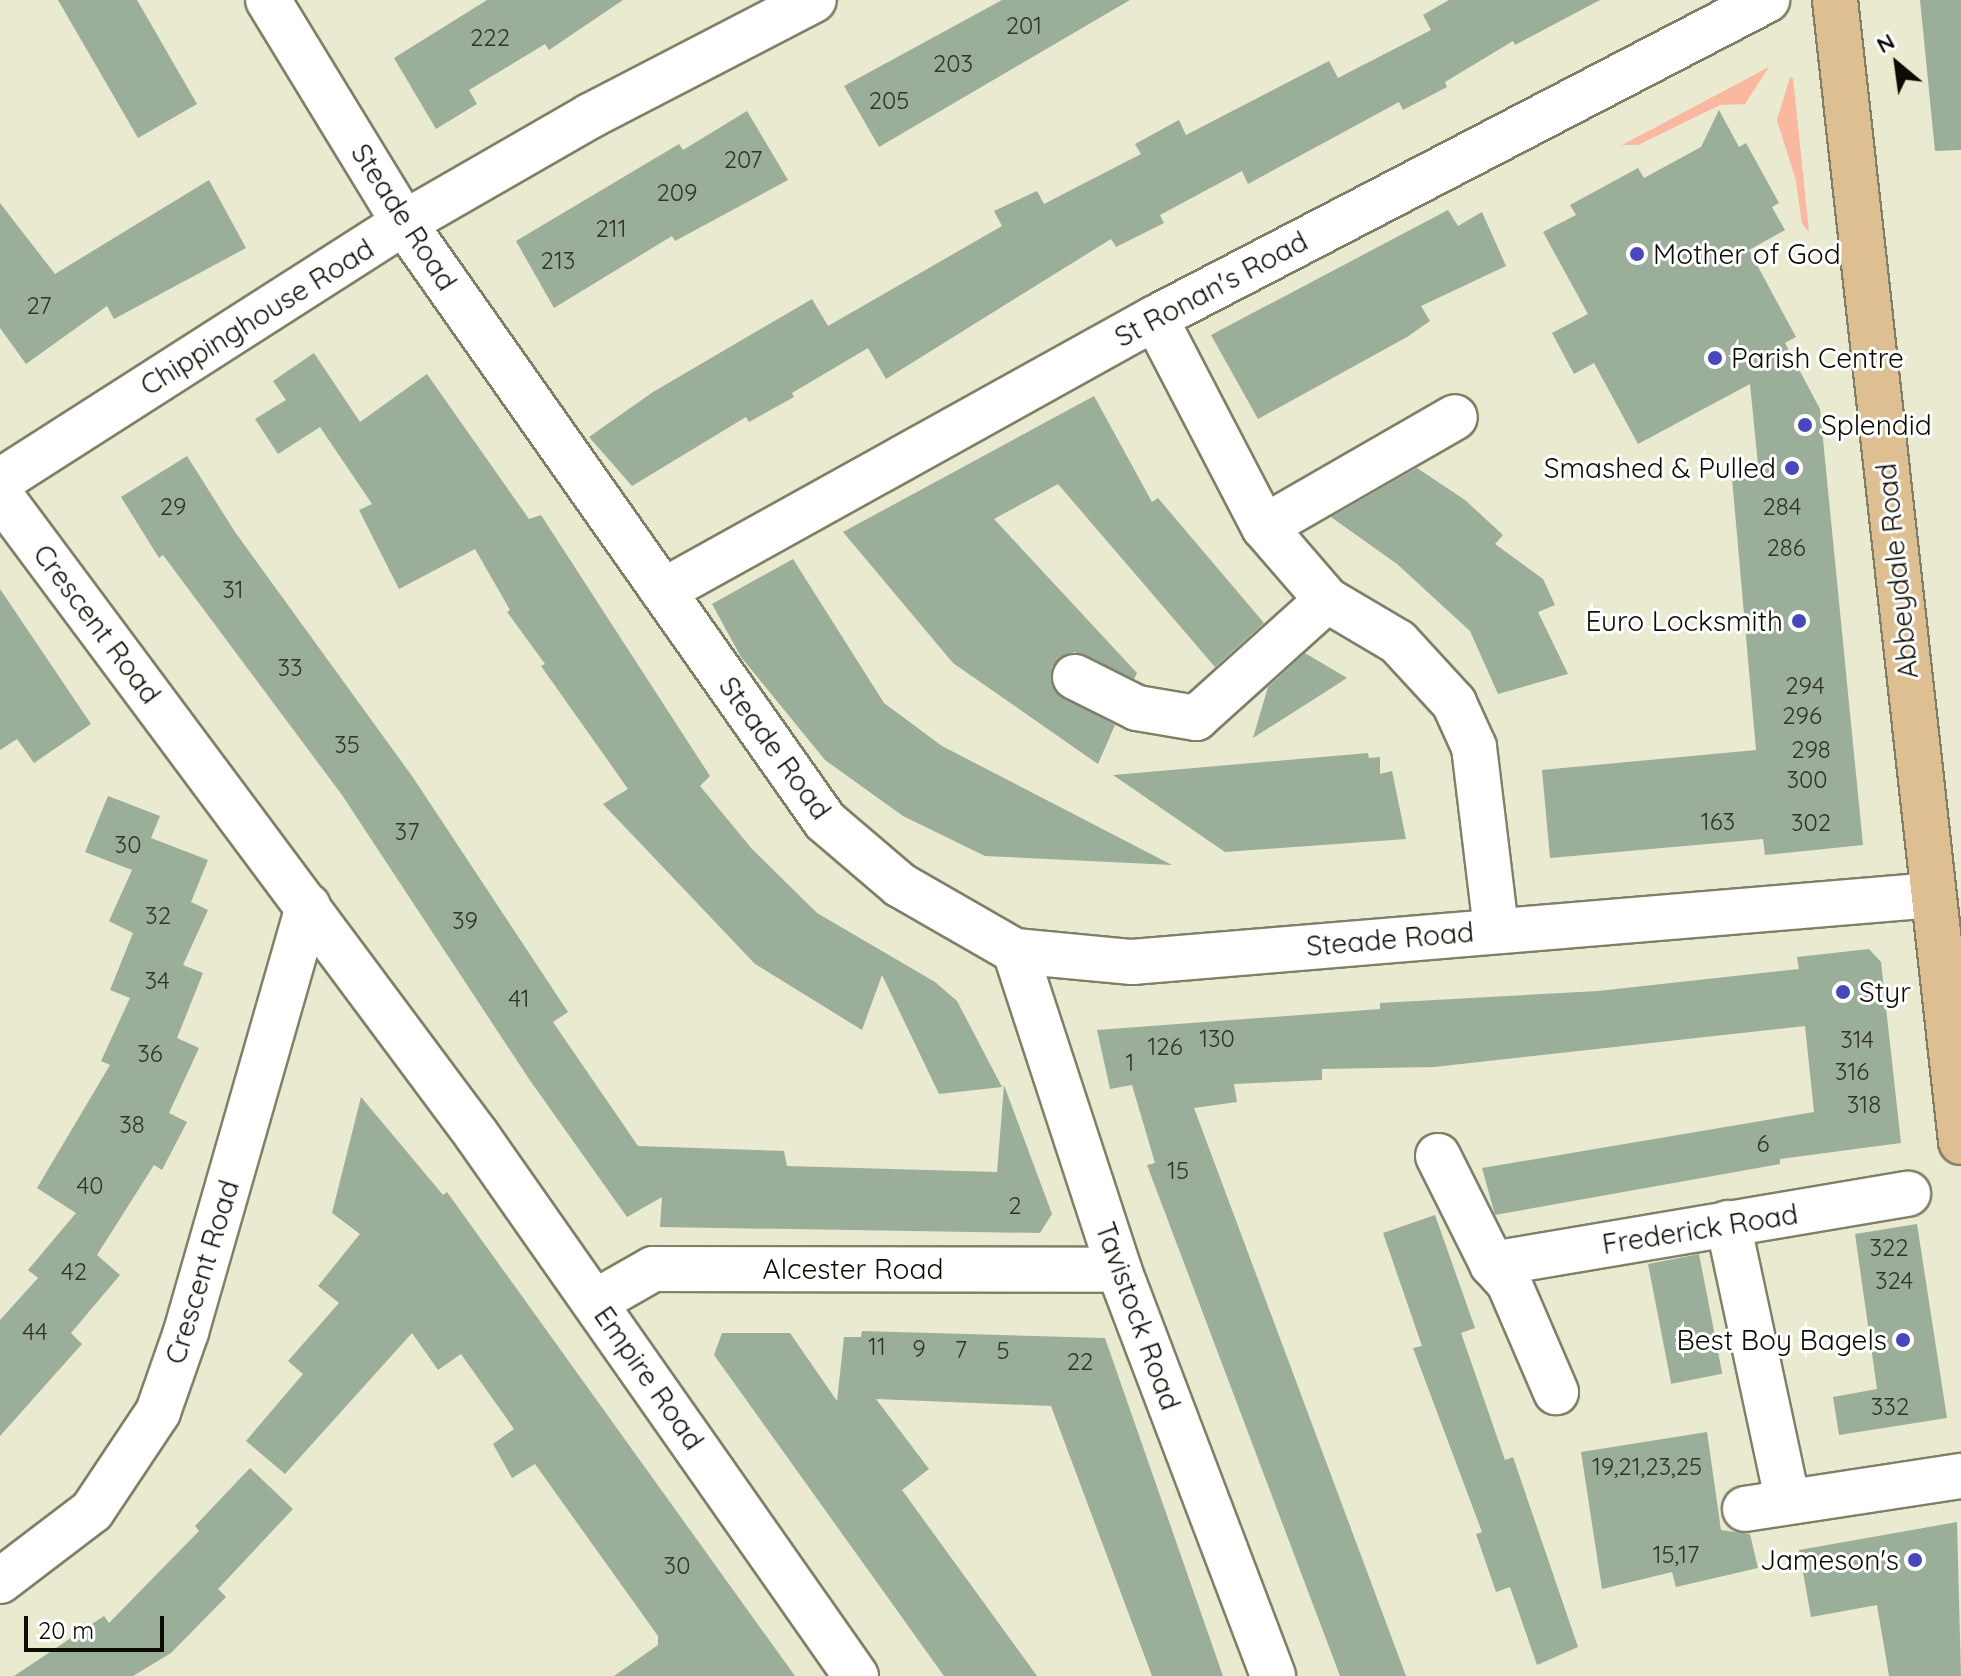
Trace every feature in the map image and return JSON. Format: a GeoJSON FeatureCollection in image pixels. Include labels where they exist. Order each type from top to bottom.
{"type":"FeatureCollection","features":[{"type":"Feature","properties":{"kind":"main road","name":"Abbeydale Road"},"geometry":{"type":"LineString","coordinates":[[1835,0],[1961,1142]]}},
{"type":"Feature","properties":{"kind":"street","name":"Steade Road"},"geometry":{"type":"LineString","coordinates":[[268,0],[404,223],[825,821],[900,885],[1015,951],[1132,962],[1496,929],[1933,895]]}},
{"type":"Feature","properties":{"kind":"street","name":"St Ronan's Road"},"geometry":{"type":"LineString","coordinates":[[663,591],[1155,318],[1767,0]]}},
{"type":"Feature","properties":{"kind":"street","name":"Chippinghouse Road"},"geometry":{"type":"LineString","coordinates":[[0,481],[404,223],[590,116],[811,1]]}},
{"type":"Feature","properties":{"kind":"street"},"geometry":{"type":"LineString","coordinates":[[1155,318],[1264,527],[1327,600],[1398,642],[1454,703],[1474,747],[1496,929]]}},
{"type":"Feature","properties":{"kind":"street"},"geometry":{"type":"LineString","coordinates":[[1264,527],[1455,417]]}},
{"type":"Feature","properties":{"kind":"street","name":"Crescent Road"},"geometry":{"type":"LineString","coordinates":[[0,495],[438,1083]]}},
{"type":"Feature","properties":{"kind":"street"},"geometry":{"type":"LineString","coordinates":[[1075,677],[1137,708],[1196,718],[1327,600]]}},
{"type":"Feature","properties":{"kind":"street","name":"Crescent Road"},"geometry":{"type":"LineString","coordinates":[[0,1581],[92,1511],[158,1412],[186,1332],[308,906]]}},
{"type":"Feature","properties":{"kind":"street","name":"Tavistock Road"},"geometry":{"type":"LineString","coordinates":[[1015,951],[1119,1270],[1273,1676]]}},
{"type":"Feature","properties":{"kind":"street","name":"Empire Road"},"geometry":{"type":"LineString","coordinates":[[438,1083],[856,1676]]}},
{"type":"Feature","properties":{"kind":"street"},"geometry":{"type":"LineString","coordinates":[[1438,1156],[1492,1264],[1509,1283],[1556,1392]]}},
{"type":"Feature","properties":{"kind":"street","name":"Frederick Road"},"geometry":{"type":"LineString","coordinates":[[1492,1264],[1908,1194]]}},
{"type":"Feature","properties":{"kind":"street"},"geometry":{"type":"LineString","coordinates":[[1728,1223],[1788,1502]]}},
{"type":"Feature","properties":{"kind":"street","name":"Alcester Road"},"geometry":{"type":"LineString","coordinates":[[595,1302],[653,1269],[1119,1270]]}},
{"type":"Feature","properties":{"kind":"street"},"geometry":{"type":"LineString","coordinates":[[1745,1509],[1961,1476]]}},
{"type":"Feature","properties":{"kind":"shaded area"},"geometry":{"type":"Polygon","coordinates":[[[1769,67],[1745,104],[1720,105],[1638,145],[1622,145],[1769,67]]]}},
{"type":"Feature","properties":{"kind":"shaded area"},"geometry":{"type":"Polygon","coordinates":[[[1790,77],[1793,78],[1809,232],[1802,224],[1796,181],[1777,120],[1790,77]]]}},
{"type":"Feature","properties":{"kind":"building"},"geometry":{"type":"Polygon","coordinates":[[[58,0],[137,0],[197,104],[138,138],[58,0]]]}},
{"type":"Feature","properties":{"kind":"building"},"geometry":{"type":"Polygon","coordinates":[[[487,0],[623,0],[549,50],[545,44],[469,90],[477,104],[436,129],[394,58],[487,0]]]}},
{"type":"Feature","properties":{"kind":"building"},"geometry":{"type":"Polygon","coordinates":[[[1002,0],[1130,0],[879,147],[844,86],[1002,0]]]}},
{"type":"Feature","properties":{"kind":"building"},"geometry":{"type":"Polygon","coordinates":[[[1449,0],[1600,0],[1515,45],[1513,41],[1445,82],[1447,87],[1403,110],[1399,102],[1248,184],[1242,171],[1160,215],[1164,223],[1116,247],[1111,239],[886,379],[868,348],[792,393],[794,397],[749,422],[746,417],[632,486],[589,437],[653,392],[812,299],[828,326],[1002,226],[994,211],[1037,191],[1044,204],[1141,154],[1135,144],[1179,120],[1186,135],[1329,61],[1338,78],[1431,30],[1423,15],[1449,0]]]}},
{"type":"Feature","properties":{"kind":"building"},"geometry":{"type":"Polygon","coordinates":[[[1920,0],[1961,0],[1961,150],[1935,151],[1920,0]]]}},
{"type":"Feature","properties":{"kind":"building"},"geometry":{"type":"Polygon","coordinates":[[[1719,110],[1739,147],[1746,143],[1779,203],[1772,207],[1785,230],[1749,250],[1796,337],[1785,343],[1820,409],[1863,845],[1765,855],[1763,839],[1550,858],[1542,770],[1756,750],[1732,478],[1759,475],[1750,384],[1638,444],[1594,363],[1574,374],[1552,333],[1588,314],[1543,232],[1576,215],[1570,205],[1638,168],[1644,178],[1701,147],[1719,110]]]}},
{"type":"Feature","properties":{"kind":"building"},"geometry":{"type":"Polygon","coordinates":[[[747,111],[788,180],[675,241],[672,236],[554,308],[516,241],[679,144],[683,150],[747,111]]]}},
{"type":"Feature","properties":{"kind":"building"},"geometry":{"type":"Polygon","coordinates":[[[209,180],[246,248],[114,319],[107,306],[26,364],[0,328],[0,203],[55,274],[209,180]]]}},
{"type":"Feature","properties":{"kind":"building"},"geometry":{"type":"Polygon","coordinates":[[[1448,210],[1458,226],[1482,212],[1506,266],[1421,306],[1430,321],[1407,337],[1258,419],[1211,335],[1448,210]]]}},
{"type":"Feature","properties":{"kind":"building"},"geometry":{"type":"Polygon","coordinates":[[[314,353],[360,422],[427,374],[529,519],[541,515],[710,776],[700,786],[752,849],[817,913],[935,982],[957,1001],[1002,1087],[939,1094],[882,975],[862,1030],[755,964],[603,804],[628,789],[541,666],[545,664],[507,612],[510,610],[475,549],[399,589],[359,510],[372,504],[320,427],[278,454],[255,419],[286,400],[273,381],[314,353]]]}},
{"type":"Feature","properties":{"kind":"building"},"geometry":{"type":"Polygon","coordinates":[[[1094,396],[1152,502],[1158,498],[1264,623],[1215,667],[1058,484],[994,519],[1137,673],[1134,679],[1074,652],[1052,667],[1055,691],[1115,725],[1098,764],[953,663],[843,532],[1094,396]]]}},
{"type":"Feature","properties":{"kind":"building"},"geometry":{"type":"Polygon","coordinates":[[[187,456],[235,532],[412,776],[568,1012],[553,1022],[638,1146],[784,1151],[787,1166],[997,1172],[1004,1085],[1052,1214],[1040,1233],[660,1227],[662,1197],[627,1217],[529,1079],[342,795],[163,555],[159,558],[121,497],[187,456]]]}},
{"type":"Feature","properties":{"kind":"building"},"geometry":{"type":"Polygon","coordinates":[[[1417,468],[1465,500],[1503,535],[1495,544],[1543,579],[1555,605],[1538,612],[1568,674],[1498,694],[1470,631],[1397,564],[1331,517],[1417,468]]]}},
{"type":"Feature","properties":{"kind":"building"},"geometry":{"type":"Polygon","coordinates":[[[793,559],[884,703],[942,746],[1172,865],[985,856],[903,816],[825,760],[741,657],[712,604],[793,559]]]}},
{"type":"Feature","properties":{"kind":"building"},"geometry":{"type":"Polygon","coordinates":[[[0,589],[91,724],[34,763],[17,739],[0,750],[0,589]]]}},
{"type":"Feature","properties":{"kind":"building"},"geometry":{"type":"Polygon","coordinates":[[[1305,653],[1347,678],[1253,738],[1268,687],[1305,653]]]}},
{"type":"Feature","properties":{"kind":"building"},"geometry":{"type":"Polygon","coordinates":[[[1368,753],[1369,758],[1380,757],[1380,774],[1392,771],[1406,839],[1225,852],[1113,775],[1368,753]]]}},
{"type":"Feature","properties":{"kind":"building"},"geometry":{"type":"Polygon","coordinates":[[[108,796],[160,816],[151,838],[208,860],[191,902],[208,910],[183,965],[203,973],[177,1038],[199,1048],[169,1113],[187,1122],[162,1170],[154,1165],[97,1255],[120,1275],[71,1333],[82,1344],[0,1436],[0,1320],[38,1278],[28,1270],[76,1213],[37,1188],[110,1065],[101,1061],[130,998],[110,990],[133,933],[109,921],[132,870],[85,852],[108,796]]]}},
{"type":"Feature","properties":{"kind":"building"},"geometry":{"type":"Polygon","coordinates":[[[1869,949],[1881,962],[1901,1143],[1780,1159],[1780,1164],[1495,1215],[1482,1168],[1814,1112],[1805,1026],[1434,1067],[1322,1069],[1322,1080],[1234,1084],[1237,1102],[1194,1108],[1406,1676],[1340,1676],[1147,1165],[1155,1163],[1132,1085],[1110,1089],[1097,1030],[1380,1009],[1380,1003],[1598,991],[1799,969],[1797,957],[1869,949]]]}},
{"type":"Feature","properties":{"kind":"building"},"geometry":{"type":"Polygon","coordinates":[[[361,1097],[443,1195],[447,1192],[795,1676],[614,1676],[658,1645],[658,1636],[535,1464],[512,1478],[493,1444],[514,1429],[461,1354],[438,1370],[412,1333],[285,1474],[246,1441],[303,1374],[288,1361],[339,1303],[318,1286],[360,1234],[332,1213],[361,1097]]]}},
{"type":"Feature","properties":{"kind":"building"},"geometry":{"type":"Polygon","coordinates":[[[1435,1215],[1475,1328],[1461,1333],[1505,1460],[1513,1457],[1578,1647],[1537,1665],[1510,1587],[1496,1592],[1476,1534],[1482,1532],[1413,1348],[1422,1346],[1383,1233],[1435,1215]]]}},
{"type":"Feature","properties":{"kind":"building"},"geometry":{"type":"Polygon","coordinates":[[[1917,1224],[1947,1418],[1839,1435],[1833,1397],[1877,1389],[1855,1234],[1917,1224]]]}},
{"type":"Feature","properties":{"kind":"building"},"geometry":{"type":"Polygon","coordinates":[[[1699,1254],[1722,1374],[1671,1384],[1648,1264],[1699,1254]]]}},
{"type":"Feature","properties":{"kind":"building"},"geometry":{"type":"Polygon","coordinates":[[[862,1331],[1105,1338],[1223,1676],[1152,1676],[1051,1406],[876,1399],[929,1469],[902,1490],[1037,1676],[944,1676],[714,1355],[722,1333],[790,1333],[837,1401],[844,1337],[861,1337],[862,1331]]]}},
{"type":"Feature","properties":{"kind":"building"},"geometry":{"type":"Polygon","coordinates":[[[1707,1432],[1721,1530],[1750,1534],[1758,1568],[1676,1587],[1672,1572],[1602,1589],[1581,1452],[1707,1432]]]}},
{"type":"Feature","properties":{"kind":"building"},"geometry":{"type":"Polygon","coordinates":[[[250,1468],[293,1509],[218,1589],[226,1597],[171,1653],[133,1676],[14,1676],[104,1616],[109,1623],[199,1531],[195,1526],[250,1468]]]}},
{"type":"Feature","properties":{"kind":"building"},"geometry":{"type":"Polygon","coordinates":[[[1957,1522],[1961,1676],[1889,1676],[1877,1605],[1811,1617],[1799,1550],[1957,1522]]]}},
{"type":"Feature","properties":{"kind":"place","name":"Mother of God"},"geometry":{"type":"Point","coordinates":[1637,254]}},
{"type":"Feature","properties":{"kind":"place","name":"Parish Centre"},"geometry":{"type":"Point","coordinates":[1715,358]}},
{"type":"Feature","properties":{"kind":"place","name":"Splendid"},"geometry":{"type":"Point","coordinates":[1805,425]}},
{"type":"Feature","properties":{"kind":"place","name":"Smashed & Pulled"},"geometry":{"type":"Point","coordinates":[1792,468]}},
{"type":"Feature","properties":{"kind":"place","name":"Euro Locksmith"},"geometry":{"type":"Point","coordinates":[1799,621]}},
{"type":"Feature","properties":{"kind":"place","name":"Styr"},"geometry":{"type":"Point","coordinates":[1843,992]}},
{"type":"Feature","properties":{"kind":"place","name":"Best Boy Bagels"},"geometry":{"type":"Point","coordinates":[1903,1340]}},
{"type":"Feature","properties":{"kind":"place","name":"Jameson's"},"geometry":{"type":"Point","coordinates":[1915,1560]}}]}
